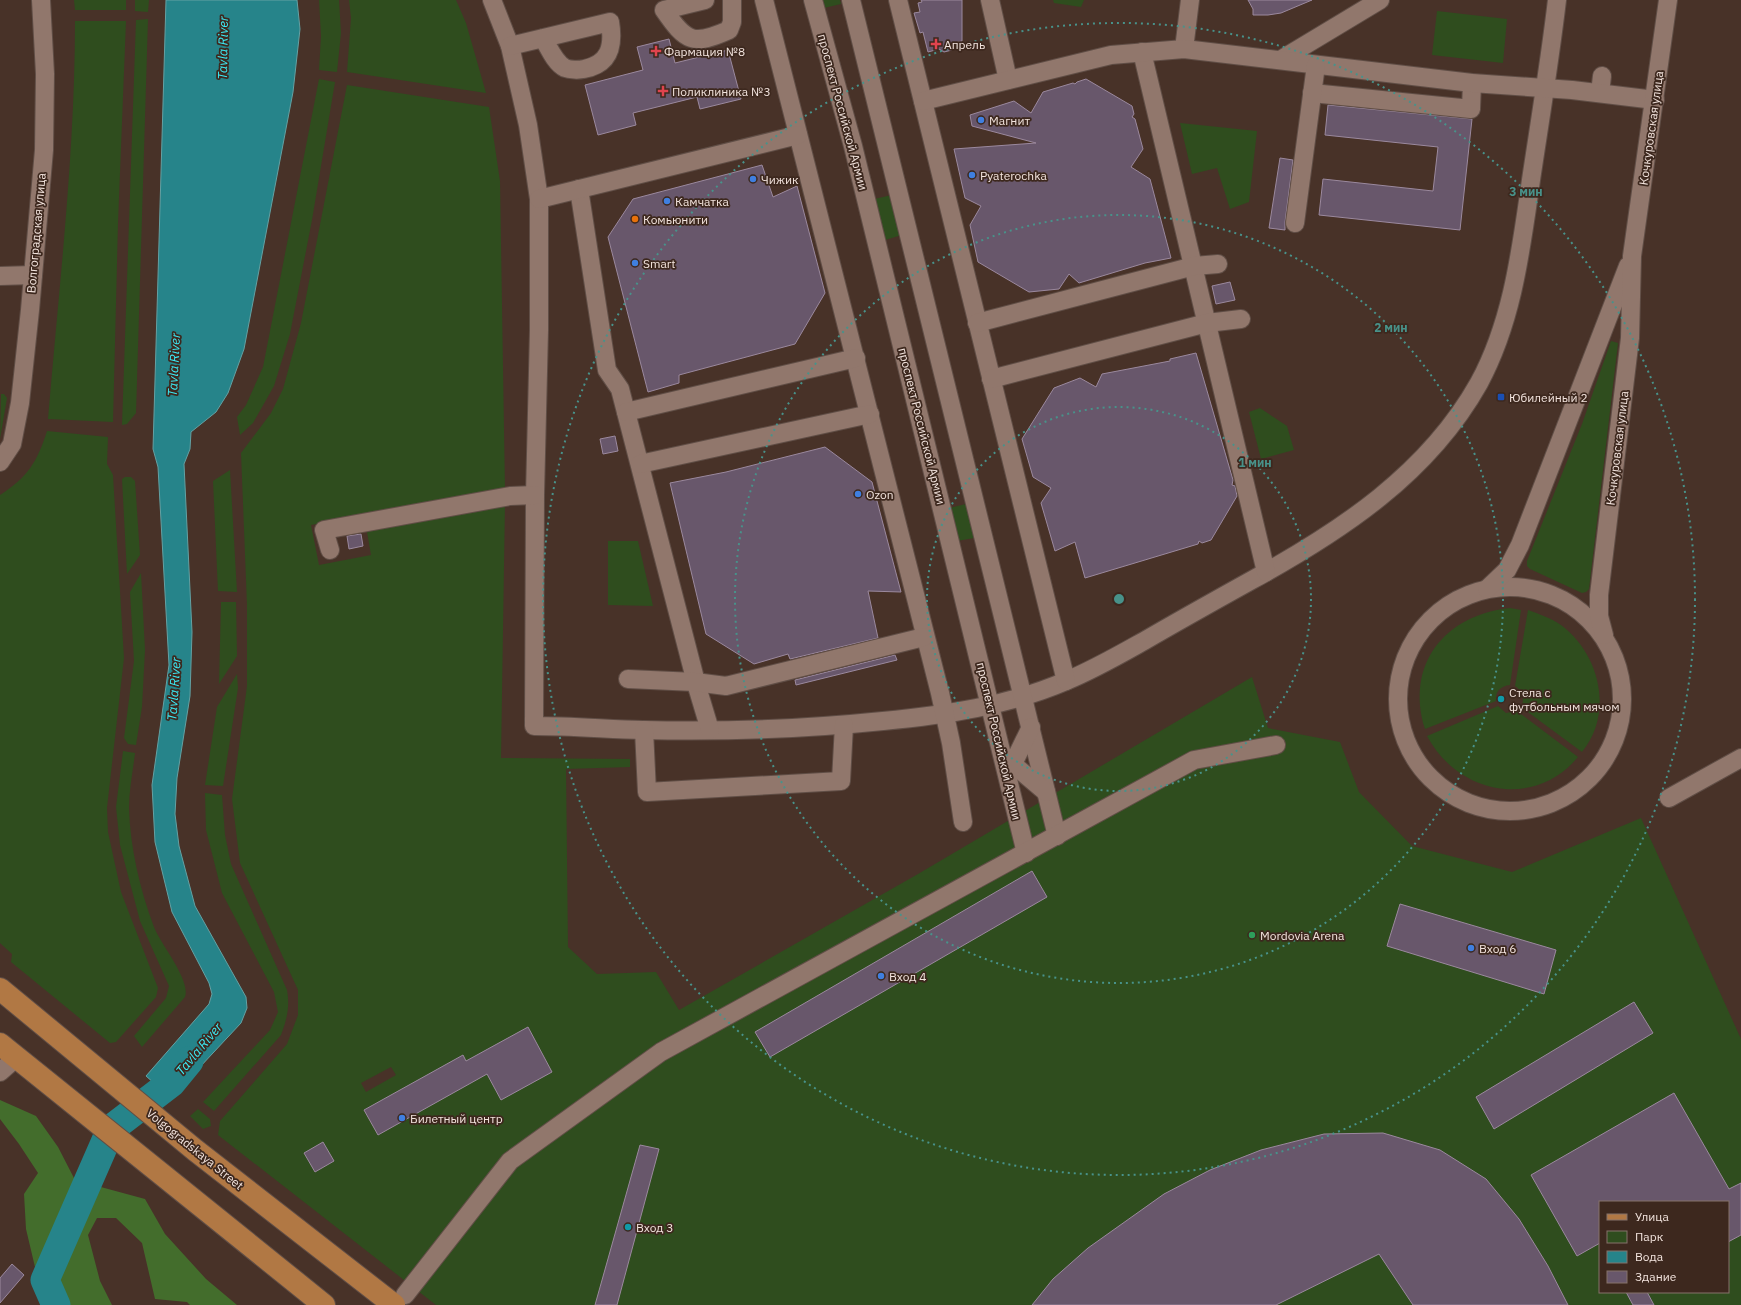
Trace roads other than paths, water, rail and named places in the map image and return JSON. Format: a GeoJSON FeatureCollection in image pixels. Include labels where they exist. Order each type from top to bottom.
{"type":"FeatureCollection","features":[{"type":"Feature","properties":{"kind":"main road","name":"Volgogradskaya Street"},"geometry":{"type":"LineString","coordinates":[[0,989],[195,1150],[400,1300]]}},
{"type":"Feature","properties":{"kind":"main road"},"geometry":{"type":"LineString","coordinates":[[0,1044],[324,1305]]}},
{"type":"Feature","properties":{"kind":"street","name":"Волгоградская улица"},"geometry":{"type":"LineString","coordinates":[[0,462],[12,444],[20,403],[33,275],[44,150],[46,74],[41,0]]}},
{"type":"Feature","properties":{"kind":"street"},"geometry":{"type":"LineString","coordinates":[[492,0],[510,46],[528,126],[539,199],[539,330],[535,495],[534,726],[644,730],[710,730],[844,725],[944,715],[1022,696],[1066,681],[1119,654],[1266,572],[1326,536],[1362,512],[1398,483],[1432,449],[1453,423],[1479,382],[1502,330],[1517,275],[1557,0]]}},
{"type":"Feature","properties":{"kind":"street"},"geometry":{"type":"LineString","coordinates":[[705,0],[664,10],[675,24],[688,36],[700,40],[729,30],[732,22],[732,0]]}},
{"type":"Feature","properties":{"kind":"street"},"geometry":{"type":"LineString","coordinates":[[764,0],[856,358],[951,743],[963,822]]}},
{"type":"Feature","properties":{"kind":"street","name":"проспект Российской Армии"},"geometry":{"type":"LineString","coordinates":[[813,0],[853,146],[990,704],[1007,765],[1016,814],[1026,853]]}},
{"type":"Feature","properties":{"kind":"street"},"geometry":{"type":"LineString","coordinates":[[851,0],[1022,696],[1031,727],[1041,782],[1057,836]]}},
{"type":"Feature","properties":{"kind":"street"},"geometry":{"type":"LineString","coordinates":[[898,0],[1066,681]]}},
{"type":"Feature","properties":{"kind":"street"},"geometry":{"type":"LineString","coordinates":[[990,0],[1008,80]]}},
{"type":"Feature","properties":{"kind":"street"},"geometry":{"type":"LineString","coordinates":[[1184,49],[1190,0]]}},
{"type":"Feature","properties":{"kind":"street"},"geometry":{"type":"LineString","coordinates":[[1282,60],[1380,0]]}},
{"type":"Feature","properties":{"kind":"street","name":"Кочкуровская улица"},"geometry":{"type":"LineString","coordinates":[[1605,640],[1599,616],[1599,595],[1630,338],[1632,256],[1668,0]]}},
{"type":"Feature","properties":{"kind":"street"},"geometry":{"type":"LineString","coordinates":[[510,46],[543,38]]}},
{"type":"Feature","properties":{"kind":"street"},"geometry":{"type":"LineString","coordinates":[[923,101],[1111,55],[1184,49],[1472,83],[1545,88],[1601,84],[1655,100]]}},
{"type":"Feature","properties":{"kind":"street"},"geometry":{"type":"LineString","coordinates":[[1142,52],[1266,572]]}},
{"type":"Feature","properties":{"kind":"street"},"geometry":{"type":"LineString","coordinates":[[1296,223],[1316,65]]}},
{"type":"Feature","properties":{"kind":"street"},"geometry":{"type":"LineString","coordinates":[[1312,92],[1471,109],[1472,83]]}},
{"type":"Feature","properties":{"kind":"street"},"geometry":{"type":"LineString","coordinates":[[539,199],[798,135]]}},
{"type":"Feature","properties":{"kind":"street"},"geometry":{"type":"LineString","coordinates":[[579,189],[607,370],[620,388],[695,682],[710,730]]}},
{"type":"Feature","properties":{"kind":"street","name":"Кочкуровская улица"},"geometry":{"type":"LineString","coordinates":[[1487,589],[1507,570],[1520,545],[1597,342],[1632,256]]}},
{"type":"Feature","properties":{"kind":"street"},"geometry":{"type":"LineString","coordinates":[[977,323],[1194,266],[1218,264]]}},
{"type":"Feature","properties":{"kind":"street"},"geometry":{"type":"LineString","coordinates":[[1,275],[33,275]]}},
{"type":"Feature","properties":{"kind":"street"},"geometry":{"type":"LineString","coordinates":[[991,379],[1207,323],[1241,319]]}},
{"type":"Feature","properties":{"kind":"street"},"geometry":{"type":"LineString","coordinates":[[626,412],[856,358]]}},
{"type":"Feature","properties":{"kind":"street"},"geometry":{"type":"LineString","coordinates":[[640,464],[870,414]]}},
{"type":"Feature","properties":{"kind":"street"},"geometry":{"type":"LineString","coordinates":[[330,550],[324,530],[517,495],[535,495]]}},
{"type":"Feature","properties":{"kind":"street"},"geometry":{"type":"LineString","coordinates":[[1506,587],[1526,588],[1545,592],[1563,600],[1579,611],[1593,624],[1605,640],[1614,657],[1620,678],[1622,700],[1620,722],[1610,749],[1603,762],[1589,779],[1572,793],[1552,803],[1531,809],[1509,811],[1487,809],[1466,802],[1447,791],[1436,782],[1416,760],[1406,741],[1400,720],[1398,698],[1400,676],[1407,655],[1417,636],[1432,619],[1449,605],[1468,595],[1487,589],[1506,587]]}},
{"type":"Feature","properties":{"kind":"street"},"geometry":{"type":"LineString","coordinates":[[628,679],[695,682],[726,686],[924,637]]}},
{"type":"Feature","properties":{"kind":"street"},"geometry":{"type":"LineString","coordinates":[[644,730],[647,792],[841,781],[844,725]]}},
{"type":"Feature","properties":{"kind":"street"},"geometry":{"type":"LineString","coordinates":[[1031,727],[1007,765],[1041,782]]}},
{"type":"Feature","properties":{"kind":"street"},"geometry":{"type":"LineString","coordinates":[[400,1300],[510,1161],[661,1052],[1194,760],[1276,745]]}},
{"type":"Feature","properties":{"kind":"street"},"geometry":{"type":"LineString","coordinates":[[1669,798],[1741,758]]}},
{"type":"Feature","properties":{"kind":"street"},"geometry":{"type":"LineString","coordinates":[[1016,814],[1041,782]]}},
{"type":"Feature","properties":{"kind":"street"},"geometry":{"type":"LineString","coordinates":[[0,1072],[17,1057]]}},
{"type":"Feature","properties":{"kind":"water"},"geometry":{"type":"Polygon","coordinates":[[[166,0],[297,0],[300,29],[293,92],[244,349],[228,393],[216,412],[191,432],[190,449],[184,464],[192,632],[190,696],[177,778],[175,814],[179,846],[195,906],[246,997],[247,1008],[241,1023],[171,1098],[146,1076],[209,1004],[212,994],[209,983],[172,912],[155,842],[152,785],[169,665],[158,467],[153,449],[166,0]]]}},
{"type":"Feature","properties":{"kind":"waterway","name":"Tavla River"},"geometry":{"type":"LineString","coordinates":[[56,1305],[45,1280],[111,1129],[171,1083],[189,1061]]}},
{"type":"Feature","properties":{"kind":"place","name":"Апрель"},"geometry":{"type":"Point","coordinates":[936,44]}},
{"type":"Feature","properties":{"kind":"place","name":"Фармация №8"},"geometry":{"type":"Point","coordinates":[656,51]}},
{"type":"Feature","properties":{"kind":"place","name":"Поликлиника №3"},"geometry":{"type":"Point","coordinates":[663,91]}},
{"type":"Feature","properties":{"kind":"place","name":"Магнит"},"geometry":{"type":"Point","coordinates":[981,120]}},
{"type":"Feature","properties":{"kind":"place","name":"Pyaterochka"},"geometry":{"type":"Point","coordinates":[972,175]}},
{"type":"Feature","properties":{"kind":"place","name":"Чижик"},"geometry":{"type":"Point","coordinates":[753,179]}},
{"type":"Feature","properties":{"kind":"place","name":"Камчатка"},"geometry":{"type":"Point","coordinates":[667,201]}},
{"type":"Feature","properties":{"kind":"place","name":"Комьюнити"},"geometry":{"type":"Point","coordinates":[635,219]}},
{"type":"Feature","properties":{"kind":"place","name":"Smart"},"geometry":{"type":"Point","coordinates":[635,263]}},
{"type":"Feature","properties":{"kind":"place","name":"Юбилейный 2"},"geometry":{"type":"Point","coordinates":[1501,397]}},
{"type":"Feature","properties":{"kind":"place","name":"Ozon"},"geometry":{"type":"Point","coordinates":[858,494]}},
{"type":"Feature","properties":{"kind":"place","name":"Стела с футбольным мячом"},"geometry":{"type":"Point","coordinates":[1501,699]}},
{"type":"Feature","properties":{"kind":"place","name":"Mordovia Arena"},"geometry":{"type":"Point","coordinates":[1252,935]}},
{"type":"Feature","properties":{"kind":"place","name":"Вход 6"},"geometry":{"type":"Point","coordinates":[1471,948]}},
{"type":"Feature","properties":{"kind":"place","name":"Вход 4"},"geometry":{"type":"Point","coordinates":[881,976]}},
{"type":"Feature","properties":{"kind":"place","name":"Билетный центр"},"geometry":{"type":"Point","coordinates":[402,1118]}},
{"type":"Feature","properties":{"kind":"place","name":"Вход 3"},"geometry":{"type":"Point","coordinates":[628,1227]}}]}
